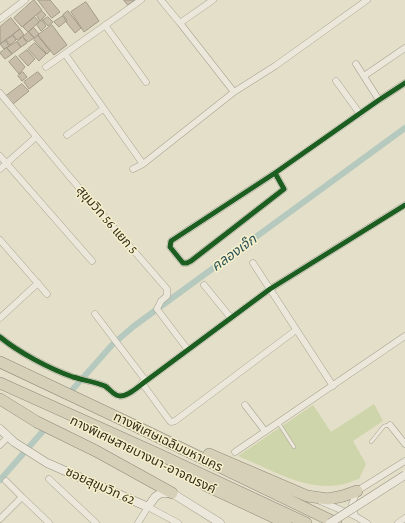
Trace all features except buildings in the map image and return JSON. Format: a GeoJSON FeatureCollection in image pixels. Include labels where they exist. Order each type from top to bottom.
{"type":"FeatureCollection","features":[{"type":"Feature","properties":{"kind":"highway","name":"ทางพิเศษเฉลิมมหานคร"},"geometry":{"type":"LineString","coordinates":[[0,362],[336,523]]}},
{"type":"Feature","properties":{"kind":"highway","name":"ทางพิเศษสายบางนา-อาจณรงค์"},"geometry":{"type":"LineString","coordinates":[[0,369],[325,523]]}},
{"type":"Feature","properties":{"kind":"highway","name":"ทางพิเศษเฉลิมมหานคร"},"geometry":{"type":"LineString","coordinates":[[0,383],[306,523]]}},
{"type":"Feature","properties":{"kind":"highway","name":"ทางพิเศษสายบางนา-อาจณรงค์"},"geometry":{"type":"LineString","coordinates":[[0,388],[120,443],[286,523]]}},
{"type":"Feature","properties":{"kind":"highway"},"geometry":{"type":"LineString","coordinates":[[0,399],[37,422],[96,451],[172,492]]}},
{"type":"Feature","properties":{"kind":"highway"},"geometry":{"type":"LineString","coordinates":[[127,422],[164,435],[307,496],[328,499],[357,491]]}},
{"type":"Feature","properties":{"kind":"street"},"geometry":{"type":"LineString","coordinates":[[0,19],[25,0]]}},
{"type":"Feature","properties":{"kind":"street"},"geometry":{"type":"LineString","coordinates":[[46,67],[141,0]]}},
{"type":"Feature","properties":{"kind":"street"},"geometry":{"type":"LineString","coordinates":[[161,0],[234,92]]}},
{"type":"Feature","properties":{"kind":"street"},"geometry":{"type":"LineString","coordinates":[[180,23],[213,0]]}},
{"type":"Feature","properties":{"kind":"street"},"geometry":{"type":"LineString","coordinates":[[133,169],[143,164],[234,92],[275,66],[367,0]]}},
{"type":"Feature","properties":{"kind":"street"},"geometry":{"type":"LineString","coordinates":[[105,25],[146,82]]}},
{"type":"Feature","properties":{"kind":"street"},"geometry":{"type":"LineString","coordinates":[[364,76],[405,48]]}},
{"type":"Feature","properties":{"kind":"street"},"geometry":{"type":"LineString","coordinates":[[65,54],[143,164]]}},
{"type":"Feature","properties":{"kind":"street"},"geometry":{"type":"LineString","coordinates":[[356,64],[379,100]]}},
{"type":"Feature","properties":{"kind":"street"},"geometry":{"type":"LineString","coordinates":[[336,81],[360,114]]}},
{"type":"Feature","properties":{"kind":"street"},"geometry":{"type":"LineString","coordinates":[[276,173],[284,189],[187,264],[183,263],[170,247],[171,241],[276,173],[379,100],[405,84]]}},
{"type":"Feature","properties":{"kind":"street","name":"สุขุมวิท 56 แยก 5"},"geometry":{"type":"LineString","coordinates":[[0,93],[2,100],[36,137],[167,289],[167,296],[161,301],[157,309],[188,350]]}},
{"type":"Feature","properties":{"kind":"street"},"geometry":{"type":"LineString","coordinates":[[67,135],[103,109]]}},
{"type":"Feature","properties":{"kind":"street"},"geometry":{"type":"LineString","coordinates":[[0,169],[36,137]]}},
{"type":"Feature","properties":{"kind":"street"},"geometry":{"type":"LineString","coordinates":[[0,156],[92,261]]}},
{"type":"Feature","properties":{"kind":"street"},"geometry":{"type":"LineString","coordinates":[[0,337],[8,344],[52,368],[106,387],[117,396],[126,394],[270,289],[405,205]]}},
{"type":"Feature","properties":{"kind":"street"},"geometry":{"type":"LineString","coordinates":[[0,240],[47,294]]}},
{"type":"Feature","properties":{"kind":"street"},"geometry":{"type":"LineString","coordinates":[[253,263],[333,386]]}},
{"type":"Feature","properties":{"kind":"street"},"geometry":{"type":"LineString","coordinates":[[0,318],[38,283]]}},
{"type":"Feature","properties":{"kind":"street"},"geometry":{"type":"LineString","coordinates":[[204,285],[231,318]]}},
{"type":"Feature","properties":{"kind":"street"},"geometry":{"type":"LineString","coordinates":[[95,314],[122,348],[171,422],[175,421],[296,330]]}},
{"type":"Feature","properties":{"kind":"street"},"geometry":{"type":"LineString","coordinates":[[235,452],[405,336]]}},
{"type":"Feature","properties":{"kind":"street"},"geometry":{"type":"LineString","coordinates":[[245,405],[265,431]]}},
{"type":"Feature","properties":{"kind":"street"},"geometry":{"type":"LineString","coordinates":[[390,425],[405,444]]}},
{"type":"Feature","properties":{"kind":"street","name":"ซอยสุขุมวิท 62"},"geometry":{"type":"LineString","coordinates":[[0,429],[8,438],[47,463],[148,507],[155,497],[161,493],[172,492]]}},
{"type":"Feature","properties":{"kind":"street"},"geometry":{"type":"LineString","coordinates":[[0,445],[8,438]]}},
{"type":"Feature","properties":{"kind":"street"},"geometry":{"type":"LineString","coordinates":[[354,516],[352,504],[357,491],[405,461]]}},
{"type":"Feature","properties":{"kind":"street"},"geometry":{"type":"LineString","coordinates":[[330,523],[405,475]]}},
{"type":"Feature","properties":{"kind":"street"},"geometry":{"type":"LineString","coordinates":[[49,479],[96,523]]}},
{"type":"Feature","properties":{"kind":"street"},"geometry":{"type":"LineString","coordinates":[[6,482],[49,523]]}},
{"type":"Feature","properties":{"kind":"street"},"geometry":{"type":"LineString","coordinates":[[172,492],[220,523]]}},
{"type":"Feature","properties":{"kind":"street"},"geometry":{"type":"LineString","coordinates":[[307,496],[367,523]]}},
{"type":"Feature","properties":{"kind":"street"},"geometry":{"type":"LineString","coordinates":[[0,519],[22,497]]}},
{"type":"Feature","properties":{"kind":"street"},"geometry":{"type":"LineString","coordinates":[[138,523],[148,507],[178,523]]}},
{"type":"Feature","properties":{"kind":"street"},"geometry":{"type":"LineString","coordinates":[[398,523],[405,518]]}},
{"type":"Feature","properties":{"kind":"lane"},"geometry":{"type":"LineString","coordinates":[[278,422],[294,447]]}},
{"type":"Feature","properties":{"kind":"lane"},"geometry":{"type":"LineString","coordinates":[[371,442],[384,426],[390,425]]}},
{"type":"Feature","properties":{"kind":"green space"},"geometry":{"type":"Polygon","coordinates":[[[374,404],[383,421],[353,441],[366,464],[359,479],[344,484],[330,486],[303,483],[238,456],[313,405],[331,432],[374,404]]]}},
{"type":"Feature","properties":{"kind":"waterway","name":"คลองเจ๊ก"},"geometry":{"type":"LineString","coordinates":[[73,389],[112,345],[134,326],[405,128]]}},
{"type":"Feature","properties":{"kind":"waterway","name":"คลองเจ๊ก"},"geometry":{"type":"LineString","coordinates":[[0,480],[43,431]]}},
{"type":"Feature","properties":{"kind":"cycle path"},"geometry":{"type":"LineString","coordinates":[[275,173],[284,189],[191,261],[183,263],[170,247],[171,241],[275,173],[405,83]]}},
{"type":"Feature","properties":{"kind":"cycle path"},"geometry":{"type":"LineString","coordinates":[[0,337],[35,360],[73,377],[105,386],[116,395],[123,396],[134,390],[270,289],[405,205]]}}]}
